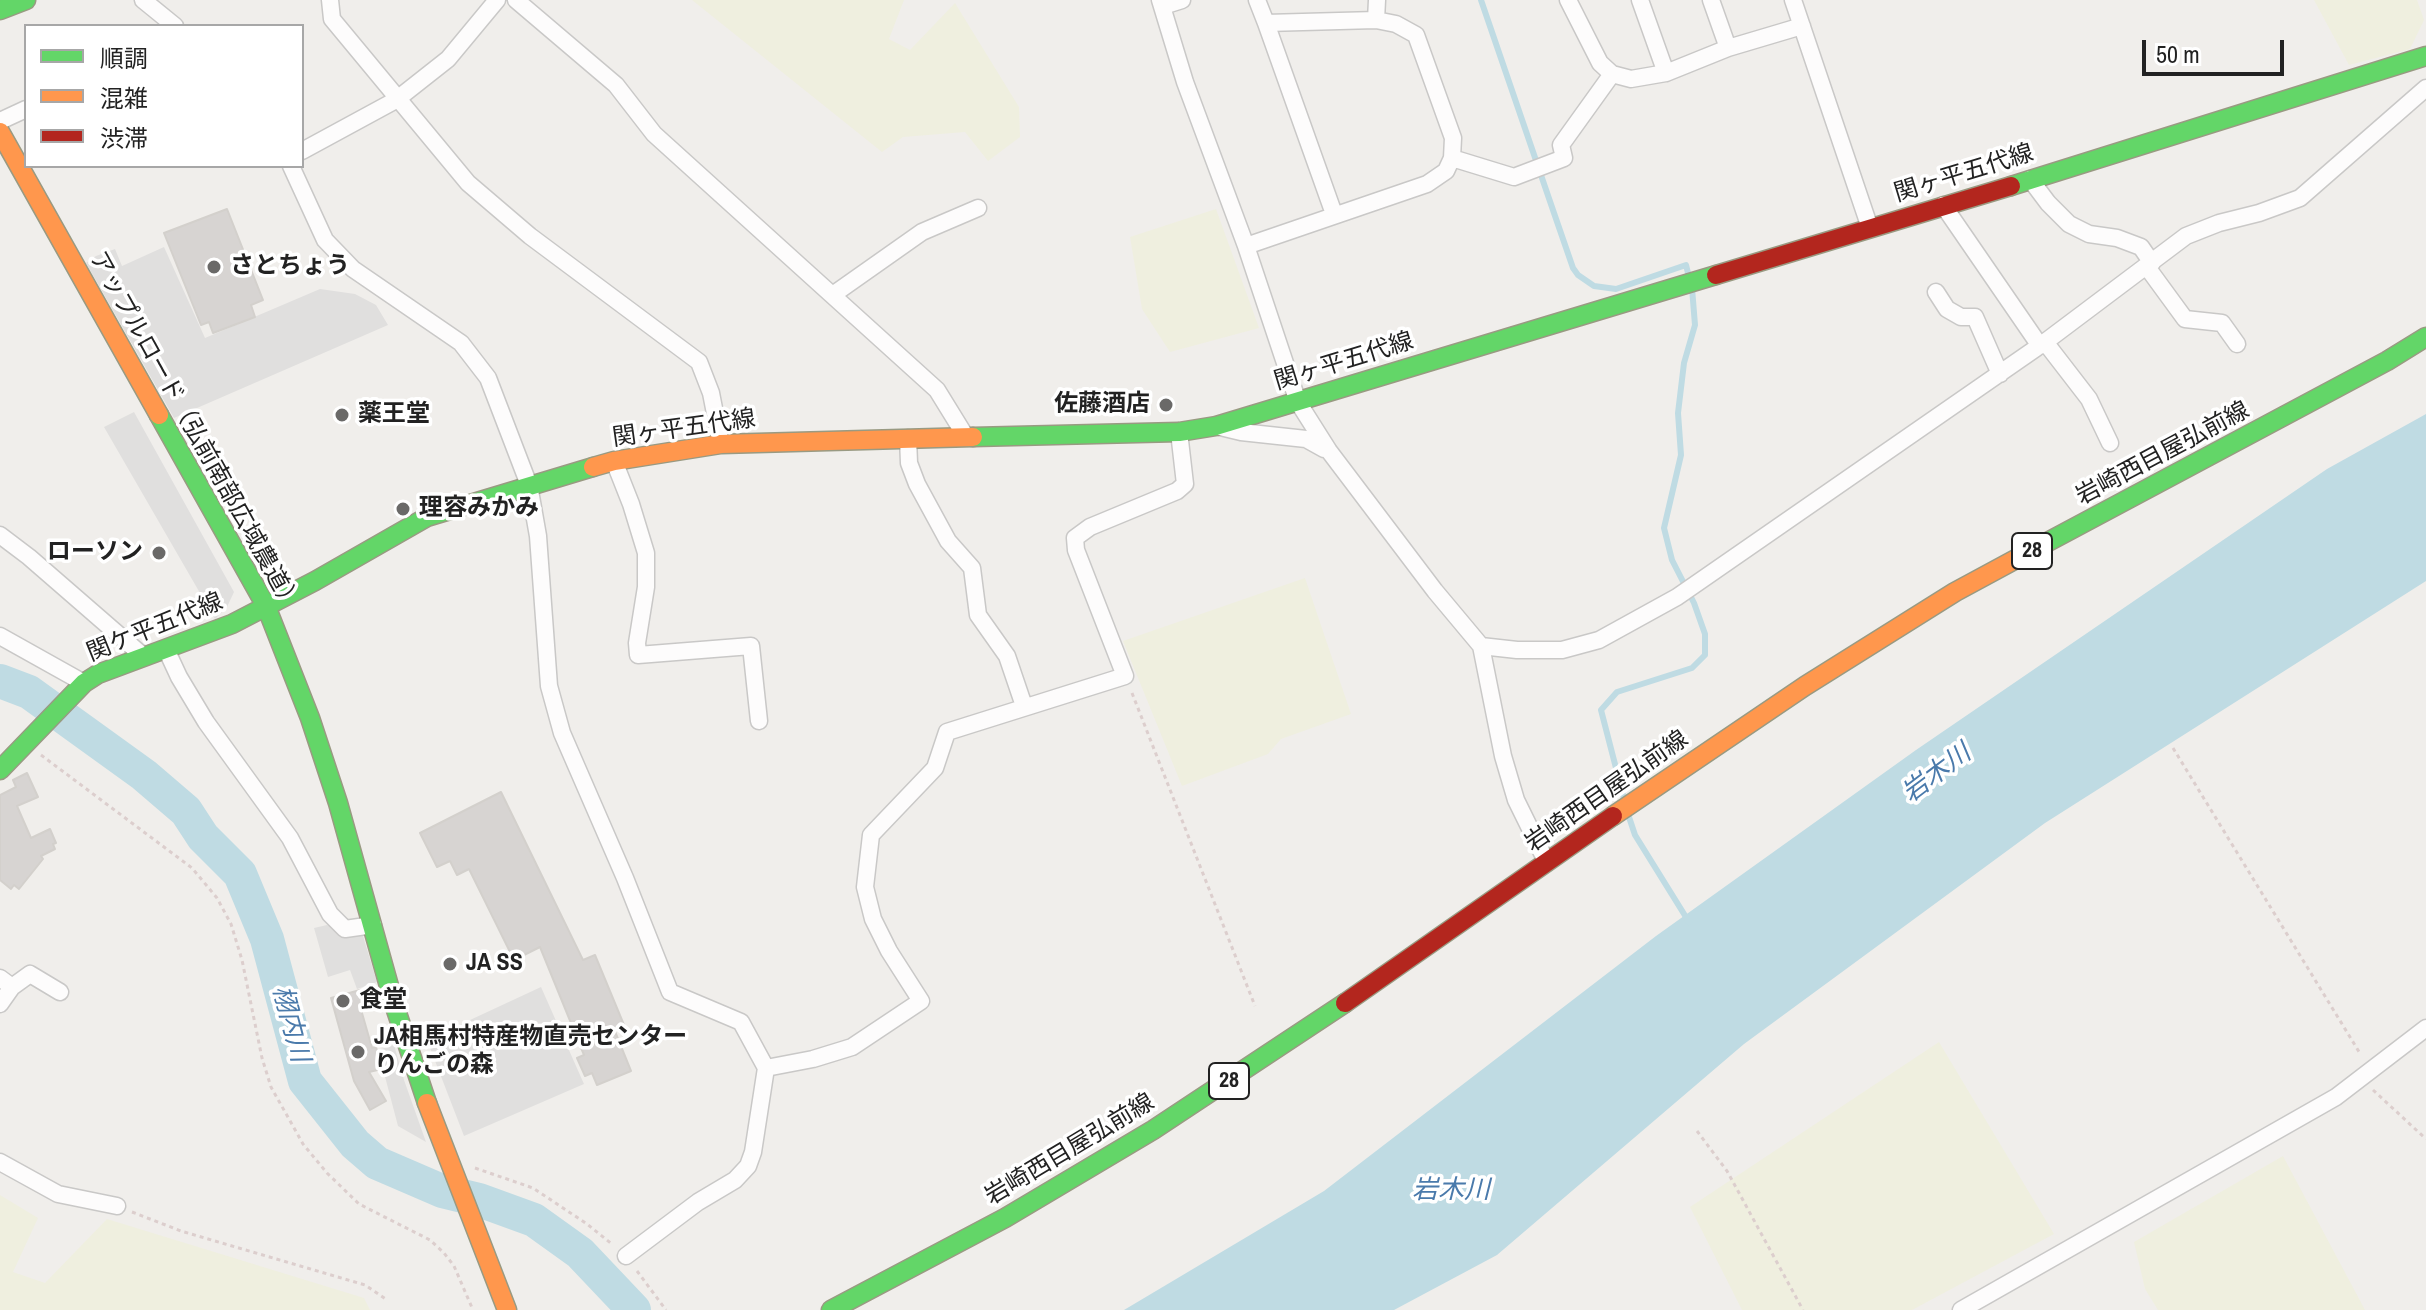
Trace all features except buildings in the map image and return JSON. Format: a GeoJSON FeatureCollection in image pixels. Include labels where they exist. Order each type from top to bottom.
{"type":"FeatureCollection","features":[{"type":"Feature","properties":{"kind":"main road"},"geometry":{"type":"LineString","coordinates":[[0,10],[26,0]]}},
{"type":"Feature","properties":{"kind":"main road","name":"関ヶ平五代線"},"geometry":{"type":"LineString","coordinates":[[266,606],[427,517],[614,461],[721,444],[1179,432],[1216,426],[2426,56]]}},
{"type":"Feature","properties":{"kind":"main road","name":"アップルロード（弘前南部広域農道）"},"geometry":{"type":"LineString","coordinates":[[0,132],[266,606],[310,718],[394,1004],[447,1160],[507,1310]]}},
{"type":"Feature","properties":{"kind":"main road","name":"岩崎西目屋弘前線"},"geometry":{"type":"LineString","coordinates":[[831,1310],[1005,1218],[1153,1130],[1380,980],[1651,789],[1805,686],[1955,592],[2387,361],[2426,337]]}},
{"type":"Feature","properties":{"kind":"main road","name":"関ケ平五代線"},"geometry":{"type":"LineString","coordinates":[[0,770],[81,686],[107,670],[232,624],[266,606]]}},
{"type":"Feature","properties":{"kind":"street"},"geometry":{"type":"LineString","coordinates":[[143,0],[172,24]]}},
{"type":"Feature","properties":{"kind":"street"},"geometry":{"type":"LineString","coordinates":[[330,0],[332,19],[396,100],[468,183],[530,236],[699,362],[711,393],[721,444]]}},
{"type":"Feature","properties":{"kind":"street"},"geometry":{"type":"LineString","coordinates":[[304,150],[396,100],[448,59],[497,0]]}},
{"type":"Feature","properties":{"kind":"street"},"geometry":{"type":"LineString","coordinates":[[516,0],[616,85],[654,134],[937,390],[966,437]]}},
{"type":"Feature","properties":{"kind":"street"},"geometry":{"type":"LineString","coordinates":[[1182,0],[1162,3],[1185,82],[1246,246],[1298,402],[1329,451],[1435,591],[1481,646],[1503,756],[1516,800],[1547,863]]}},
{"type":"Feature","properties":{"kind":"street"},"geometry":{"type":"LineString","coordinates":[[1257,0],[1334,214]]}},
{"type":"Feature","properties":{"kind":"street"},"geometry":{"type":"LineString","coordinates":[[1376,20],[1377,0]]}},
{"type":"Feature","properties":{"kind":"street"},"geometry":{"type":"LineString","coordinates":[[1568,0],[1600,63],[1612,74],[1631,79],[1666,73],[1728,48],[1802,26]]}},
{"type":"Feature","properties":{"kind":"street"},"geometry":{"type":"LineString","coordinates":[[1640,0],[1666,73]]}},
{"type":"Feature","properties":{"kind":"street"},"geometry":{"type":"LineString","coordinates":[[1711,0],[1728,48]]}},
{"type":"Feature","properties":{"kind":"street"},"geometry":{"type":"LineString","coordinates":[[1793,0],[1870,228]]}},
{"type":"Feature","properties":{"kind":"street"},"geometry":{"type":"LineString","coordinates":[[1246,246],[1427,184],[1446,171],[1452,158],[1453,138],[1416,35],[1396,24],[1376,20],[1266,23]]}},
{"type":"Feature","properties":{"kind":"street"},"geometry":{"type":"LineString","coordinates":[[1452,158],[1514,177],[1564,158],[1561,145],[1612,74]]}},
{"type":"Feature","properties":{"kind":"street"},"geometry":{"type":"LineString","coordinates":[[1481,646],[1562,650],[1599,640],[1677,597],[2043,344],[2186,236],[2300,198],[2426,88]]}},
{"type":"Feature","properties":{"kind":"street"},"geometry":{"type":"LineString","coordinates":[[0,121],[24,110]]}},
{"type":"Feature","properties":{"kind":"street"},"geometry":{"type":"LineString","coordinates":[[292,168],[325,240],[353,269],[461,343],[488,378],[529,485],[538,536],[549,686],[562,733],[670,992],[741,1022],[766,1068],[748,1166],[735,1180],[698,1202],[626,1256]]}},
{"type":"Feature","properties":{"kind":"street"},"geometry":{"type":"LineString","coordinates":[[2030,179],[2069,224],[2089,234],[2117,238],[2141,247],[2185,319],[2222,323],[2237,344]]}},
{"type":"Feature","properties":{"kind":"street"},"geometry":{"type":"LineString","coordinates":[[1943,205],[2043,344],[2089,399],[2110,443]]}},
{"type":"Feature","properties":{"kind":"street"},"geometry":{"type":"LineString","coordinates":[[834,294],[922,232],[978,208]]}},
{"type":"Feature","properties":{"kind":"street"},"geometry":{"type":"LineString","coordinates":[[1936,292],[1947,309],[1961,317],[1975,317],[2000,374]]}},
{"type":"Feature","properties":{"kind":"street"},"geometry":{"type":"LineString","coordinates":[[1216,426],[1306,439],[1329,451]]}},
{"type":"Feature","properties":{"kind":"street"},"geometry":{"type":"LineString","coordinates":[[766,1068],[813,1059],[852,1047],[921,1001],[873,919],[865,887],[871,835],[935,768],[947,732],[1125,676],[1076,550],[1075,538],[1090,527],[1177,491],[1185,484],[1179,432]]}},
{"type":"Feature","properties":{"kind":"street"},"geometry":{"type":"LineString","coordinates":[[908,438],[909,463],[917,484],[948,541],[972,568],[978,615],[1007,656],[1024,706]]}},
{"type":"Feature","properties":{"kind":"street"},"geometry":{"type":"LineString","coordinates":[[614,461],[646,553],[646,587],[638,655],[751,646],[759,721]]}},
{"type":"Feature","properties":{"kind":"street"},"geometry":{"type":"LineString","coordinates":[[0,535],[143,656]]}},
{"type":"Feature","properties":{"kind":"street"},"geometry":{"type":"LineString","coordinates":[[0,636],[81,686]]}},
{"type":"Feature","properties":{"kind":"street"},"geometry":{"type":"LineString","coordinates":[[166,649],[206,722],[290,838],[330,914],[345,929],[373,925]]}},
{"type":"Feature","properties":{"kind":"street"},"geometry":{"type":"LineString","coordinates":[[0,1004],[6,982],[30,974],[60,992]]}},
{"type":"Feature","properties":{"kind":"street"},"geometry":{"type":"LineString","coordinates":[[1961,1310],[2336,1097],[2426,1028]]}},
{"type":"Feature","properties":{"kind":"street"},"geometry":{"type":"LineString","coordinates":[[0,1162],[58,1194],[117,1206]]}},
{"type":"Feature","properties":{"kind":"path"},"geometry":{"type":"LineString","coordinates":[[1125,676],[1255,1006]]}},
{"type":"Feature","properties":{"kind":"path"},"geometry":{"type":"LineString","coordinates":[[28,740],[192,868],[217,898],[231,924],[242,960],[271,1087],[303,1144],[359,1204],[430,1240],[444,1253],[454,1266],[473,1310]]}},
{"type":"Feature","properties":{"kind":"path"},"geometry":{"type":"LineString","coordinates":[[2173,748],[2366,1076],[2426,1139]]}},
{"type":"Feature","properties":{"kind":"path"},"geometry":{"type":"LineString","coordinates":[[1697,1131],[1727,1171],[1803,1310]]}},
{"type":"Feature","properties":{"kind":"path"},"geometry":{"type":"LineString","coordinates":[[447,1160],[533,1188],[587,1224],[626,1256],[666,1310]]}},
{"type":"Feature","properties":{"kind":"path"},"geometry":{"type":"LineString","coordinates":[[117,1206],[181,1231],[365,1285],[387,1300]]}},
{"type":"Feature","properties":{"kind":"green space"},"geometry":{"type":"Polygon","coordinates":[[[692,0],[904,0],[889,39],[910,50],[955,3],[1019,107],[1020,137],[988,161],[965,132],[903,137],[882,152],[692,0]]]}},
{"type":"Feature","properties":{"kind":"green space"},"geometry":{"type":"Polygon","coordinates":[[[2314,0],[2417,0],[2424,20],[2410,49],[2349,65],[2314,0]]]}},
{"type":"Feature","properties":{"kind":"green space"},"geometry":{"type":"Polygon","coordinates":[[[1216,209],[1259,328],[1170,352],[1142,309],[1130,237],[1216,209]]]}},
{"type":"Feature","properties":{"kind":"green space"},"geometry":{"type":"Polygon","coordinates":[[[1305,578],[1351,714],[1281,739],[1268,754],[1182,786],[1123,641],[1305,578]]]}},
{"type":"Feature","properties":{"kind":"green space"},"geometry":{"type":"Polygon","coordinates":[[[1939,1042],[2054,1234],[1912,1310],[1742,1310],[1690,1207],[1939,1042]]]}},
{"type":"Feature","properties":{"kind":"green space"},"geometry":{"type":"Polygon","coordinates":[[[2283,1156],[2365,1310],[2158,1310],[2145,1289],[2134,1242],[2283,1156]]]}},
{"type":"Feature","properties":{"kind":"green space"},"geometry":{"type":"Polygon","coordinates":[[[0,1195],[38,1218],[13,1272],[45,1283],[107,1219],[364,1298],[370,1310],[0,1310],[0,1195]]]}},
{"type":"Feature","properties":{"kind":"shaded area"},"geometry":{"type":"Polygon","coordinates":[[[164,247],[205,338],[320,289],[355,294],[376,305],[388,325],[174,418],[86,263],[115,249],[122,266],[164,247]]]}},
{"type":"Feature","properties":{"kind":"shaded area"},"geometry":{"type":"Polygon","coordinates":[[[134,412],[234,592],[227,607],[215,619],[104,427],[134,412]]]}},
{"type":"Feature","properties":{"kind":"shaded area"},"geometry":{"type":"Polygon","coordinates":[[[327,925],[363,936],[377,982],[357,989],[350,970],[328,977],[314,928],[327,925]]]}},
{"type":"Feature","properties":{"kind":"shaded area"},"geometry":{"type":"Polygon","coordinates":[[[541,987],[584,1084],[464,1136],[427,1040],[541,987]]]}},
{"type":"Feature","properties":{"kind":"shaded area"},"geometry":{"type":"Polygon","coordinates":[[[394,1045],[426,1142],[398,1126],[378,1050],[394,1045]]]}},
{"type":"Feature","properties":{"kind":"water","name":"岩木川"},"geometry":{"type":"Polygon","coordinates":[[[2426,414],[2426,581],[2045,823],[1744,1044],[1497,1255],[1394,1310],[1124,1310],[1324,1191],[1656,936],[1916,750],[2327,469],[2426,414]]]}},
{"type":"Feature","properties":{"kind":"waterway"},"geometry":{"type":"LineString","coordinates":[[1481,0],[1578,275],[1594,286],[1616,289],[1686,265],[1689,277]]}},
{"type":"Feature","properties":{"kind":"waterway"},"geometry":{"type":"LineString","coordinates":[[1624,799],[1601,710],[1617,692],[1692,668],[1705,655],[1705,634],[1694,603],[1672,560],[1664,528],[1681,455],[1678,413],[1684,363],[1695,325],[1692,288]]}},
{"type":"Feature","properties":{"kind":"waterway","name":"栩内川"},"geometry":{"type":"LineString","coordinates":[[0,681],[29,692],[144,775],[186,811],[203,837],[240,874],[267,939],[305,1081],[355,1144],[377,1163],[442,1191],[479,1200],[534,1220],[580,1253],[634,1310]]}},
{"type":"Feature","properties":{"kind":"waterway"},"geometry":{"type":"LineString","coordinates":[[1628,814],[1635,835],[1689,922]]}},
{"type":"Feature","properties":{"kind":"traffic: fast"},"geometry":{"type":"LineString","coordinates":[[0,10],[26,0]]}},
{"type":"Feature","properties":{"kind":"traffic: fast"},"geometry":{"type":"LineString","coordinates":[[2011,186],[2426,56]]}},
{"type":"Feature","properties":{"kind":"traffic: fast"},"geometry":{"type":"LineString","coordinates":[[973,437],[1179,432],[1216,426],[1716,275]]}},
{"type":"Feature","properties":{"kind":"traffic: fast"},"geometry":{"type":"LineString","coordinates":[[2042,545],[2387,361],[2426,337]]}},
{"type":"Feature","properties":{"kind":"traffic: fast"},"geometry":{"type":"LineString","coordinates":[[159,415],[266,606],[310,718],[338,803],[394,1004],[427,1103]]}},
{"type":"Feature","properties":{"kind":"traffic: fast"},"geometry":{"type":"LineString","coordinates":[[0,770],[84,683],[98,674],[232,624],[427,517],[593,467]]}},
{"type":"Feature","properties":{"kind":"traffic: fast"},"geometry":{"type":"LineString","coordinates":[[831,1310],[1005,1218],[1153,1130],[1345,1003]]}},
{"type":"Feature","properties":{"kind":"traffic: slow"},"geometry":{"type":"LineString","coordinates":[[0,132],[159,415]]}},
{"type":"Feature","properties":{"kind":"traffic: slow"},"geometry":{"type":"LineString","coordinates":[[593,467],[721,444],[973,437]]}},
{"type":"Feature","properties":{"kind":"traffic: slow"},"geometry":{"type":"LineString","coordinates":[[1613,816],[1805,686],[1955,592],[2042,545]]}},
{"type":"Feature","properties":{"kind":"traffic: slow"},"geometry":{"type":"LineString","coordinates":[[427,1103],[507,1310]]}},
{"type":"Feature","properties":{"kind":"traffic: jam"},"geometry":{"type":"LineString","coordinates":[[1716,275],[2011,186]]}},
{"type":"Feature","properties":{"kind":"traffic: jam"},"geometry":{"type":"LineString","coordinates":[[1345,1003],[1613,816]]}},
{"type":"Feature","properties":{"kind":"place","name":"さとちょう"},"geometry":{"type":"Point","coordinates":[214,267]}},
{"type":"Feature","properties":{"kind":"place","name":"佐藤酒店"},"geometry":{"type":"Point","coordinates":[1166,405]}},
{"type":"Feature","properties":{"kind":"place","name":"薬王堂"},"geometry":{"type":"Point","coordinates":[342,415]}},
{"type":"Feature","properties":{"kind":"place","name":"理容みかみ"},"geometry":{"type":"Point","coordinates":[403,509]}},
{"type":"Feature","properties":{"kind":"place","name":"ローソン"},"geometry":{"type":"Point","coordinates":[159,553]}},
{"type":"Feature","properties":{"kind":"place","name":"JA SS"},"geometry":{"type":"Point","coordinates":[450,964]}},
{"type":"Feature","properties":{"kind":"place","name":"食堂"},"geometry":{"type":"Point","coordinates":[343,1001]}},
{"type":"Feature","properties":{"kind":"place","name":"JA相馬村特産物直売センター りんごの森"},"geometry":{"type":"Point","coordinates":[358,1052]}}]}
